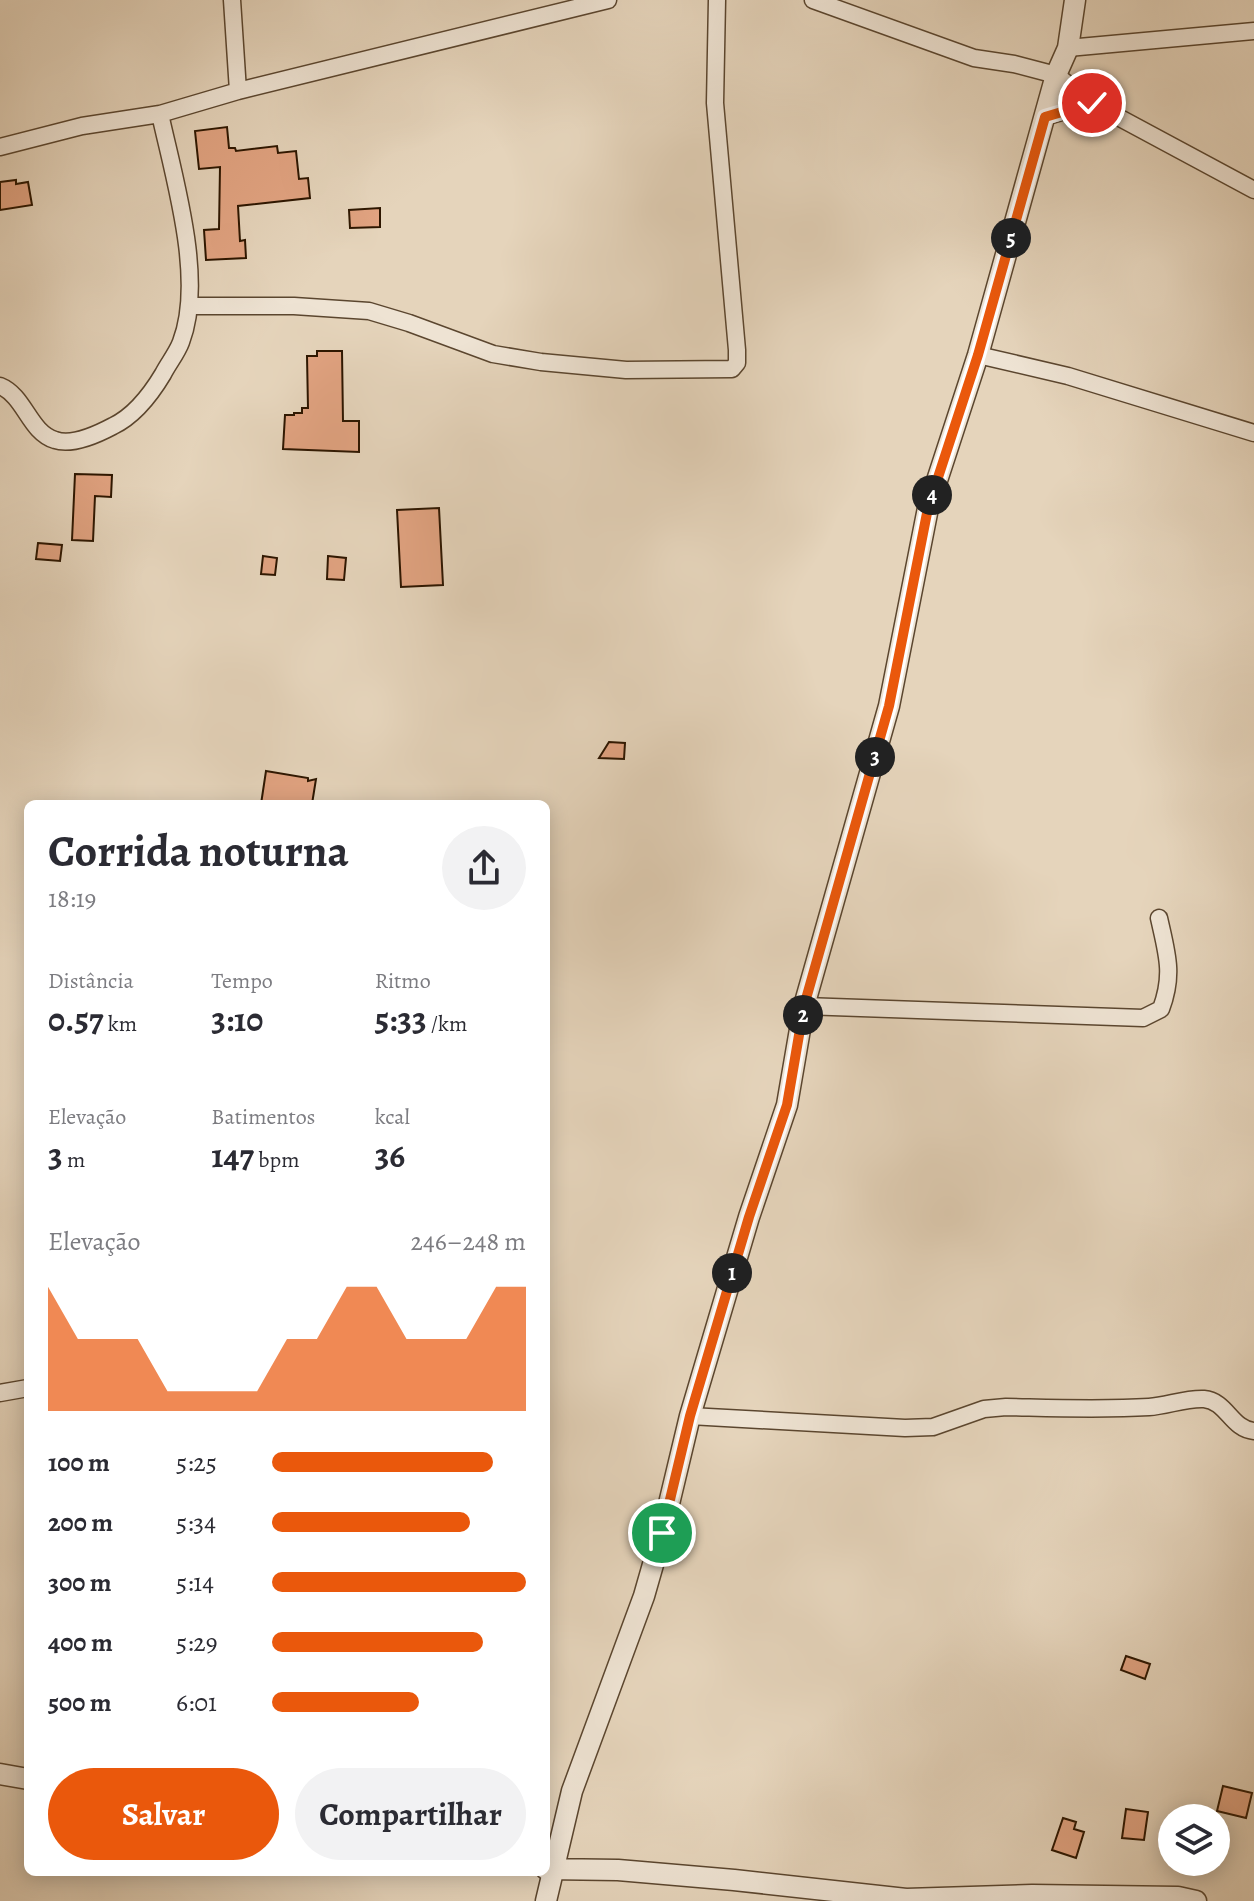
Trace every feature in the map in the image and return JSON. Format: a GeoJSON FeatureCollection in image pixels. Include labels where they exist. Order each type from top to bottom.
{"type":"FeatureCollection","features":[{"type":"Feature","properties":{"kind":"street"},"geometry":{"type":"LineString","coordinates":[[232,0],[238,91]]}},
{"type":"Feature","properties":{"kind":"street"},"geometry":{"type":"LineString","coordinates":[[0,147],[82,126],[160,114],[238,91],[608,0]]}},
{"type":"Feature","properties":{"kind":"street"},"geometry":{"type":"LineString","coordinates":[[189,306],[294,306],[369,311],[493,354],[541,362],[626,370],[732,369],[737,363],[737,350],[715,103],[717,0]]}},
{"type":"Feature","properties":{"kind":"street"},"geometry":{"type":"LineString","coordinates":[[813,0],[974,58],[1056,75],[1092,103],[1254,190]]}},
{"type":"Feature","properties":{"kind":"street"},"geometry":{"type":"LineString","coordinates":[[1075,0],[1068,48],[1056,75],[978,355],[928,508],[889,706],[804,1006],[787,1105],[749,1217],[690,1416],[644,1596],[572,1791],[550,1870],[647,1873],[906,1900],[1032,1895],[1178,1897],[1196,1901]]}},
{"type":"Feature","properties":{"kind":"street"},"geometry":{"type":"LineString","coordinates":[[1068,48],[1254,31]]}},
{"type":"Feature","properties":{"kind":"street"},"geometry":{"type":"LineString","coordinates":[[1045,117],[1092,103]]}},
{"type":"Feature","properties":{"kind":"street"},"geometry":{"type":"LineString","coordinates":[[0,386],[15,395],[43,435],[58,442],[96,435],[125,421],[155,388],[181,343],[189,306],[185,233],[160,114]]}},
{"type":"Feature","properties":{"kind":"street"},"geometry":{"type":"LineString","coordinates":[[978,355],[1068,376],[1254,433]]}},
{"type":"Feature","properties":{"kind":"street"},"geometry":{"type":"LineString","coordinates":[[804,1006],[1143,1018],[1161,1009],[1170,986],[1168,957],[1159,918]]}},
{"type":"Feature","properties":{"kind":"street"},"geometry":{"type":"LineString","coordinates":[[0,1393],[24,1389]]}},
{"type":"Feature","properties":{"kind":"street"},"geometry":{"type":"LineString","coordinates":[[690,1416],[905,1428],[933,1427],[984,1409],[1149,1407],[1208,1399],[1220,1405],[1239,1426],[1254,1431]]}},
{"type":"Feature","properties":{"kind":"street"},"geometry":{"type":"LineString","coordinates":[[0,1774],[24,1778]]}},
{"type":"Feature","properties":{"kind":"street"},"geometry":{"type":"LineString","coordinates":[[546,1901],[549,1876]]}},
{"type":"Feature","properties":{"kind":"building"},"geometry":{"type":"Polygon","coordinates":[[[227,127],[229,148],[236,151],[277,146],[278,153],[296,151],[299,179],[308,178],[310,198],[238,206],[240,241],[245,240],[246,258],[206,260],[204,230],[219,229],[220,167],[199,169],[195,131],[227,127]]]}},
{"type":"Feature","properties":{"kind":"building"},"geometry":{"type":"Polygon","coordinates":[[[16,180],[16,184],[28,182],[32,205],[0,210],[0,182],[16,180]]]}},
{"type":"Feature","properties":{"kind":"building"},"geometry":{"type":"Polygon","coordinates":[[[380,208],[380,227],[350,228],[349,210],[380,208]]]}},
{"type":"Feature","properties":{"kind":"building"},"geometry":{"type":"Polygon","coordinates":[[[317,351],[342,351],[343,421],[359,421],[359,452],[283,449],[285,415],[302,413],[302,408],[308,408],[307,356],[317,356],[317,351]]]}},
{"type":"Feature","properties":{"kind":"building"},"geometry":{"type":"Polygon","coordinates":[[[75,474],[112,475],[111,497],[95,496],[93,541],[72,540],[75,474]]]}},
{"type":"Feature","properties":{"kind":"building"},"geometry":{"type":"Polygon","coordinates":[[[439,508],[443,585],[401,587],[397,510],[439,508]]]}},
{"type":"Feature","properties":{"kind":"building"},"geometry":{"type":"Polygon","coordinates":[[[38,543],[62,545],[60,561],[36,559],[38,543]]]}},
{"type":"Feature","properties":{"kind":"building"},"geometry":{"type":"Polygon","coordinates":[[[263,556],[277,558],[275,575],[261,574],[263,556]]]}},
{"type":"Feature","properties":{"kind":"building"},"geometry":{"type":"Polygon","coordinates":[[[328,556],[346,558],[344,580],[327,579],[328,556]]]}},
{"type":"Feature","properties":{"kind":"building"},"geometry":{"type":"Polygon","coordinates":[[[609,742],[625,743],[624,759],[599,758],[609,742]]]}},
{"type":"Feature","properties":{"kind":"building"},"geometry":{"type":"Polygon","coordinates":[[[266,771],[308,778],[308,781],[316,779],[313,800],[262,800],[266,771]]]}},
{"type":"Feature","properties":{"kind":"building"},"geometry":{"type":"Polygon","coordinates":[[[1126,1656],[1150,1664],[1145,1679],[1121,1670],[1126,1656]]]}},
{"type":"Feature","properties":{"kind":"building"},"geometry":{"type":"Polygon","coordinates":[[[1223,1786],[1252,1793],[1246,1818],[1230,1814],[1230,1804],[1219,1804],[1223,1786]]]}},
{"type":"Feature","properties":{"kind":"building"},"geometry":{"type":"Polygon","coordinates":[[[1126,1809],[1148,1812],[1144,1840],[1122,1838],[1126,1809]]]}},
{"type":"Feature","properties":{"kind":"building"},"geometry":{"type":"Polygon","coordinates":[[[1063,1818],[1076,1822],[1074,1829],[1084,1832],[1076,1858],[1052,1850],[1063,1818]]]}},
{"type":"Feature","properties":{"kind":"route"},"geometry":{"type":"LineString","coordinates":[[662,1533],[690,1416],[749,1217],[787,1105],[804,1006],[889,706],[928,508],[978,355],[1045,117],[1092,103]]}}]}
